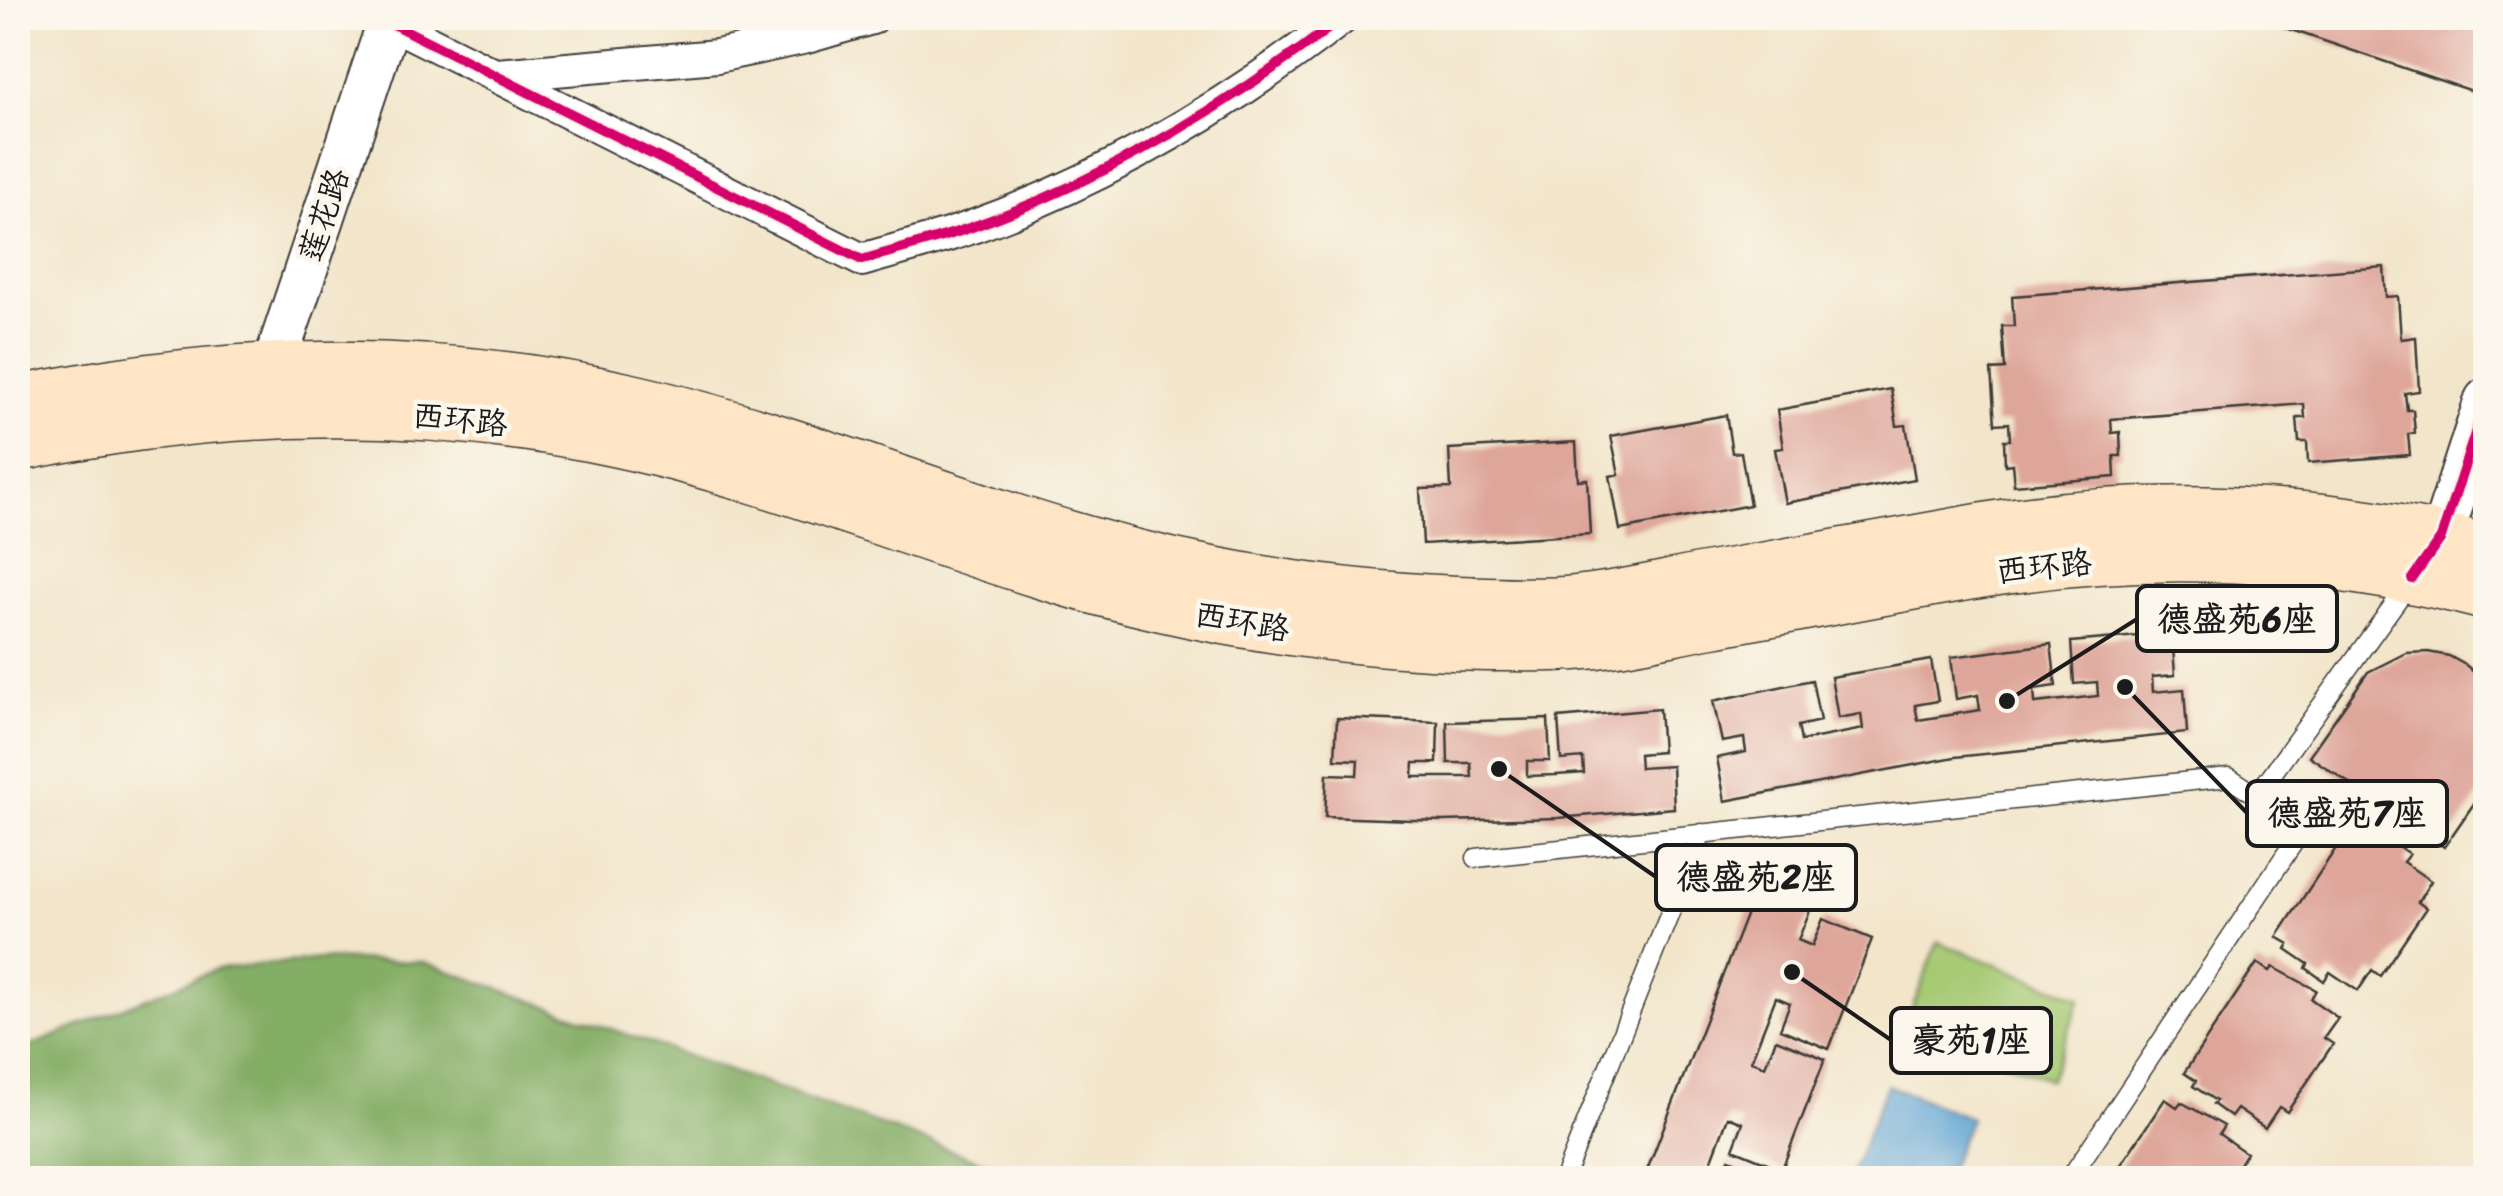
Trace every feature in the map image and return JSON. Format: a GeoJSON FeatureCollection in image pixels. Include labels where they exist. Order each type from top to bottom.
{"type":"FeatureCollection","features":[{"type":"Feature","properties":{"kind":"main road","name":"西环路"},"geometry":{"type":"LineString","coordinates":[[18,400],[150,378],[274,365],[470,373],[626,397],[777,438],[1053,530],[1138,554],[1311,588],[1399,596],[1574,600],[1980,527],[2140,512],[2300,516],[2463,543]]}},
{"type":"Feature","properties":{"kind":"main road","name":"西环路"},"geometry":{"type":"LineString","coordinates":[[18,447],[138,426],[258,413],[389,413],[466,418],[616,442],[708,465],[1127,599],[1305,633],[1396,642],[1486,647],[1578,646],[1987,573],[2141,558],[2296,562],[2486,596]]}},
{"type":"Feature","properties":{"kind":"street"},"geometry":{"type":"LineString","coordinates":[[494,75],[717,56],[808,37],[872,18]]}},
{"type":"Feature","properties":{"kind":"street"},"geometry":{"type":"LineString","coordinates":[[389,20],[862,260],[972,227],[1077,184],[1178,132],[1274,70],[1326,22]]}},
{"type":"Feature","properties":{"kind":"street","name":"莲花路"},"geometry":{"type":"LineString","coordinates":[[258,413],[389,20]]}},
{"type":"Feature","properties":{"kind":"street"},"geometry":{"type":"LineString","coordinates":[[2412,580],[2463,543],[2486,400]]}},
{"type":"Feature","properties":{"kind":"lane"},"geometry":{"type":"LineString","coordinates":[[2257,795],[2412,580]]}},
{"type":"Feature","properties":{"kind":"lane"},"geometry":{"type":"LineString","coordinates":[[1476,858],[2229,777],[2304,828],[2070,1178]]}},
{"type":"Feature","properties":{"kind":"lane"},"geometry":{"type":"LineString","coordinates":[[1564,1178],[1702,834]]}},
{"type":"Feature","properties":{"kind":"green space"},"geometry":{"type":"Polygon","coordinates":[[[1938,942],[2081,998],[2050,1080],[1906,1024],[1938,942]]]}},
{"type":"Feature","properties":{"kind":"green space"},"geometry":{"type":"Polygon","coordinates":[[[320,959],[424,962],[1029,1178],[18,1178],[18,1051],[217,969],[320,959]]]}},
{"type":"Feature","properties":{"kind":"water"},"geometry":{"type":"Polygon","coordinates":[[[1887,1085],[1970,1118],[1946,1178],[1850,1178],[1887,1085]]]}},
{"type":"Feature","properties":{"kind":"building"},"geometry":{"type":"Polygon","coordinates":[[[2256,18],[2486,18],[2486,96],[2256,18]]]}},
{"type":"Feature","properties":{"kind":"building"},"geometry":{"type":"Polygon","coordinates":[[[2384,267],[2386,297],[2398,296],[2401,339],[2416,337],[2419,391],[2405,393],[2407,410],[2413,410],[2415,433],[2408,434],[2410,455],[2308,463],[2307,442],[2299,442],[2297,418],[2305,418],[2304,404],[2111,419],[2112,433],[2120,432],[2121,456],[2114,456],[2115,477],[2014,485],[2012,464],[2005,465],[2004,440],[2010,440],[2009,423],[1995,424],[1991,370],[2005,369],[2002,326],[2014,326],[2012,296],[2384,267]]]}},
{"type":"Feature","properties":{"kind":"building"},"geometry":{"type":"Polygon","coordinates":[[[1891,389],[1897,426],[1906,425],[1915,479],[1785,503],[1775,449],[1783,448],[1777,410],[1891,389]]]}},
{"type":"Feature","properties":{"kind":"building"},"geometry":{"type":"Polygon","coordinates":[[[1726,415],[1732,453],[1741,452],[1750,505],[1620,530],[1610,476],[1619,474],[1611,436],[1726,415]]]}},
{"type":"Feature","properties":{"kind":"building"},"geometry":{"type":"Polygon","coordinates":[[[1576,442],[1578,480],[1587,479],[1590,534],[1423,544],[1420,489],[1451,488],[1449,449],[1576,442]]]}},
{"type":"Feature","properties":{"kind":"building"},"geometry":{"type":"Polygon","coordinates":[[[2172,633],[2175,675],[2152,677],[2153,692],[2184,689],[2187,733],[1955,757],[1725,801],[1717,758],[1746,752],[1744,738],[1722,742],[1713,701],[1812,680],[1820,721],[1798,726],[1801,741],[1863,729],[1861,714],[1838,718],[1831,677],[1931,660],[1938,701],[1915,705],[1918,720],[1980,710],[1978,695],[1956,699],[1951,657],[2051,644],[2056,686],[2034,689],[2035,703],[2098,696],[2097,682],[2074,684],[2071,642],[2172,633]]]}},
{"type":"Feature","properties":{"kind":"building"},"geometry":{"type":"Polygon","coordinates":[[[2406,653],[2449,656],[2486,683],[2486,786],[2444,847],[2309,756],[2368,672],[2406,653]]]}},
{"type":"Feature","properties":{"kind":"building"},"geometry":{"type":"Polygon","coordinates":[[[1659,709],[1662,752],[1639,754],[1640,768],[1672,766],[1674,808],[1558,818],[1442,821],[1325,817],[1327,774],[1357,775],[1358,760],[1335,759],[1337,718],[1438,722],[1437,763],[1414,763],[1413,777],[1472,777],[1471,763],[1448,763],[1447,722],[1548,719],[1550,761],[1527,761],[1527,776],[1584,773],[1583,758],[1561,760],[1558,718],[1659,709]]]}},
{"type":"Feature","properties":{"kind":"building"},"geometry":{"type":"Polygon","coordinates":[[[2350,827],[2362,835],[2365,830],[2388,845],[2391,841],[2409,854],[2403,862],[2431,881],[2418,902],[2426,908],[2380,976],[2372,970],[2358,991],[2330,972],[2324,981],[2286,949],[2289,944],[2277,937],[2350,827]]]}},
{"type":"Feature","properties":{"kind":"building"},"geometry":{"type":"Polygon","coordinates":[[[1759,882],[1813,903],[1798,940],[1812,946],[1823,919],[1872,939],[1829,1049],[1780,1029],[1790,1003],[1776,997],[1751,1061],[1765,1066],[1776,1039],[1825,1059],[1782,1169],[1733,1149],[1743,1123],[1728,1117],[1705,1178],[1644,1178],[1759,882]]]}},
{"type":"Feature","properties":{"kind":"building"},"geometry":{"type":"Polygon","coordinates":[[[2257,963],[2270,971],[2273,967],[2316,990],[2311,999],[2338,1018],[2324,1038],[2333,1044],[2287,1112],[2279,1107],[2265,1128],[2237,1109],[2231,1117],[2193,1086],[2196,1081],[2184,1073],[2257,963]]]}},
{"type":"Feature","properties":{"kind":"building"},"geometry":{"type":"Polygon","coordinates":[[[2165,1099],[2177,1107],[2181,1102],[2224,1126],[2219,1134],[2246,1153],[2233,1174],[2239,1178],[2112,1178],[2165,1099]]]}},
{"type":"Feature","properties":{"kind":"building"},"geometry":{"type":"Polygon","coordinates":[[[1729,1159],[1777,1178],[1721,1178],[1729,1159]]]}},
{"type":"Feature","properties":{"kind":"cycle path"},"geometry":{"type":"LineString","coordinates":[[389,22],[862,260],[972,227],[1119,163],[1256,81],[1342,18]]}},
{"type":"Feature","properties":{"kind":"cycle path"},"geometry":{"type":"LineString","coordinates":[[2412,579],[2441,538],[2486,400]]}},
{"type":"Feature","properties":{"kind":"place","name":"德盛苑7座"},"geometry":{"type":"Point","coordinates":[2125,687]}},
{"type":"Feature","properties":{"kind":"place","name":"德盛苑6座"},"geometry":{"type":"Point","coordinates":[2007,701]}},
{"type":"Feature","properties":{"kind":"place","name":"德盛苑2座"},"geometry":{"type":"Point","coordinates":[1499,769]}},
{"type":"Feature","properties":{"kind":"place","name":"豪苑1座"},"geometry":{"type":"Point","coordinates":[1792,972]}}]}
